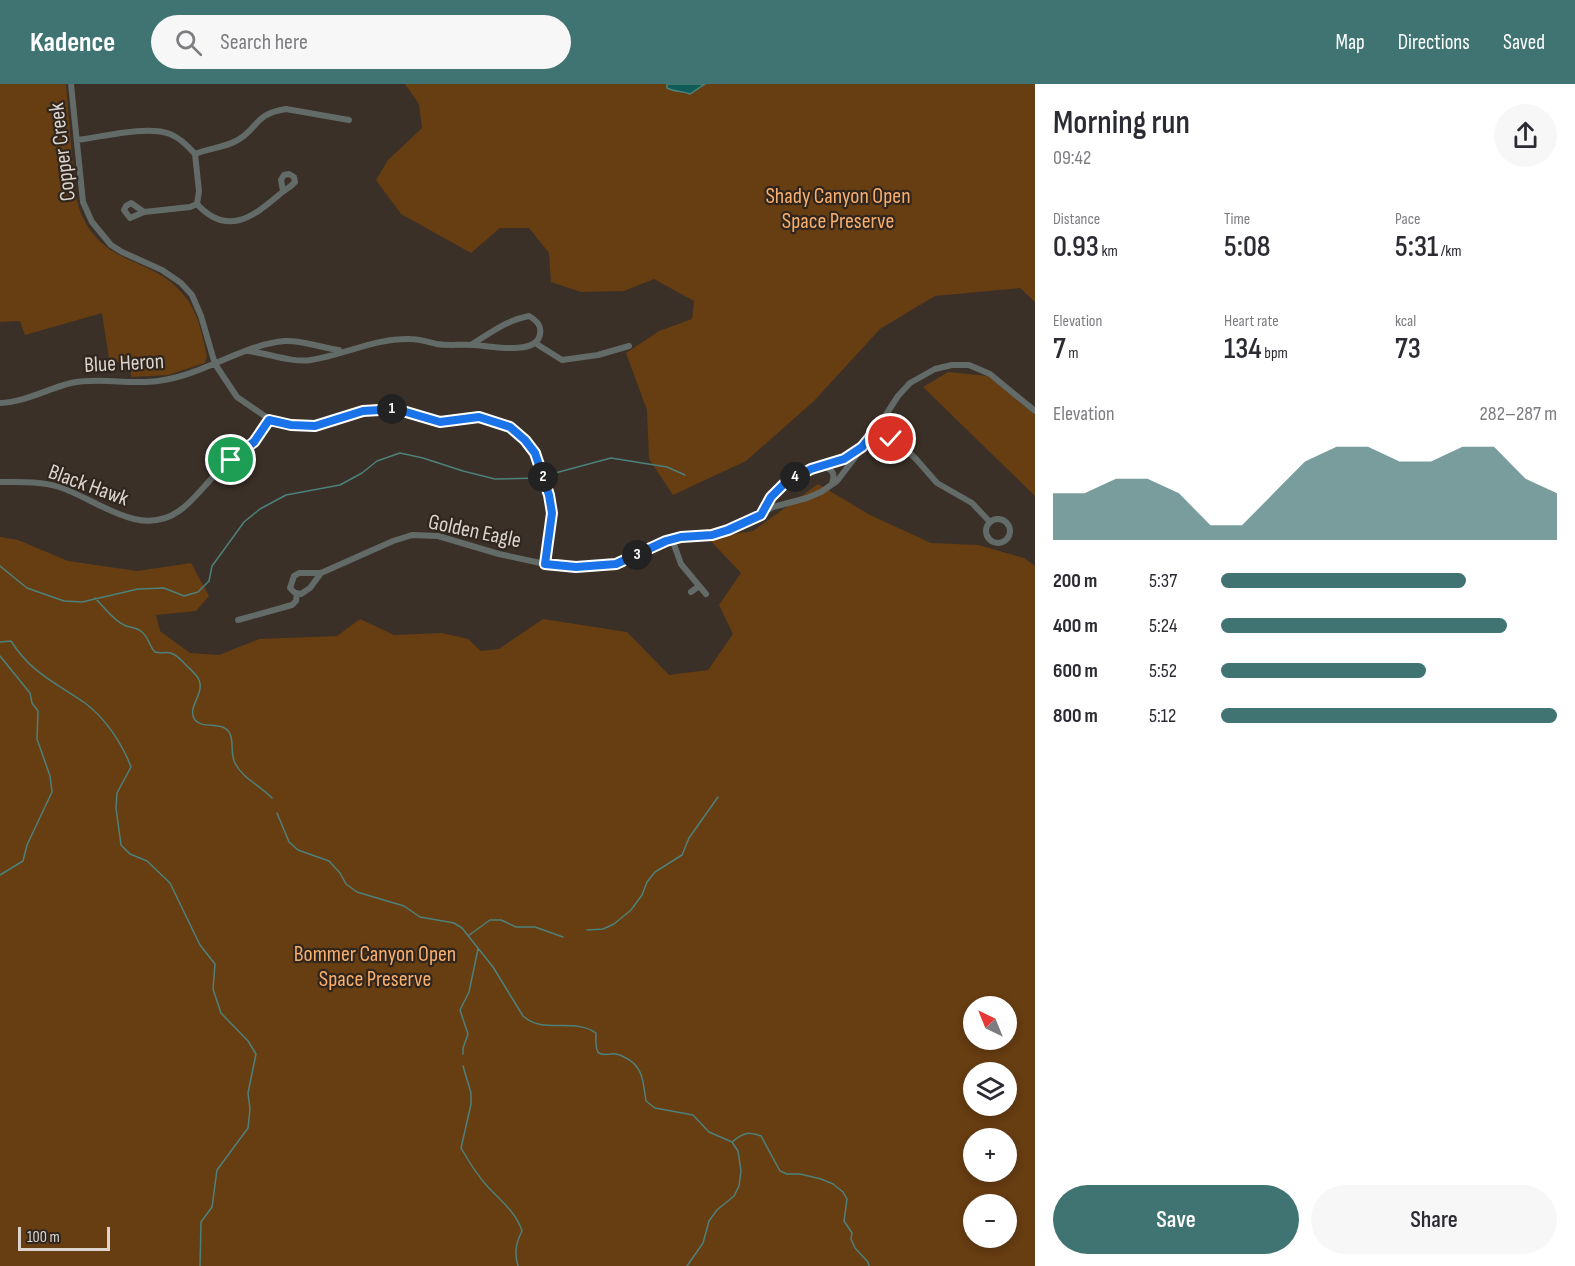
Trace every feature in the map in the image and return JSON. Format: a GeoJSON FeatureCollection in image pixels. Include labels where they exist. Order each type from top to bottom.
{"type":"FeatureCollection","features":[{"type":"Feature","properties":{"kind":"street","name":"Copper Creek"},"geometry":{"type":"LineString","coordinates":[[71,84],[83,202],[92,222],[111,245],[162,270],[181,283],[192,295],[201,315],[215,364],[237,397],[269,420],[291,425],[315,426],[363,411],[396,409],[440,422],[479,417],[510,427],[525,440],[535,453],[549,495],[552,513],[545,564]]}},
{"type":"Feature","properties":{"kind":"street"},"geometry":{"type":"LineString","coordinates":[[195,154],[240,140],[258,120],[276,111],[286,109],[348,120]]}},
{"type":"Feature","properties":{"kind":"street"},"geometry":{"type":"LineString","coordinates":[[77,140],[140,131],[167,133],[177,138],[195,154],[199,192],[197,204]]}},
{"type":"Feature","properties":{"kind":"street"},"geometry":{"type":"LineString","coordinates":[[197,204],[217,218],[234,221],[261,211],[283,191]]}},
{"type":"Feature","properties":{"kind":"street"},"geometry":{"type":"LineString","coordinates":[[144,212],[190,207],[197,204]]}},
{"type":"Feature","properties":{"kind":"street"},"geometry":{"type":"LineString","coordinates":[[471,345],[500,326],[529,316],[537,321],[540,328],[540,337],[535,344],[562,360],[598,355],[629,346]]}},
{"type":"Feature","properties":{"kind":"street","name":"Blue Heron"},"geometry":{"type":"LineString","coordinates":[[248,351],[311,360],[405,339],[454,346],[500,348],[535,344]]}},
{"type":"Feature","properties":{"kind":"street","name":"Blue Heron"},"geometry":{"type":"LineString","coordinates":[[0,404],[81,381],[156,381],[185,376],[248,351],[283,341],[306,342],[346,351]]}},
{"type":"Feature","properties":{"kind":"street","name":"Golden Eagle"},"geometry":{"type":"LineString","coordinates":[[321,573],[310,588],[301,594],[290,588],[294,576],[299,573],[321,573],[412,535],[438,536],[499,554],[545,564],[576,567],[616,564],[672,539],[712,535],[728,530],[773,507],[807,498],[832,484],[876,430],[898,396],[910,383],[935,369],[952,365],[969,365],[990,374],[1035,411]]}},
{"type":"Feature","properties":{"kind":"street","name":"Black Hawk"},"geometry":{"type":"LineString","coordinates":[[0,482],[52,485],[120,515],[146,520],[163,518],[178,512],[191,501],[216,473],[254,442],[269,420]]}},
{"type":"Feature","properties":{"kind":"street"},"geometry":{"type":"LineString","coordinates":[[876,430],[901,445],[937,483],[972,503],[990,522]]}},
{"type":"Feature","properties":{"kind":"street","name":"Golden Eagle"},"geometry":{"type":"LineString","coordinates":[[761,515],[771,497],[785,483],[800,474],[844,459],[862,447]]}},
{"type":"Feature","properties":{"kind":"street"},"geometry":{"type":"LineString","coordinates":[[821,466],[833,472],[832,484]]}},
{"type":"Feature","properties":{"kind":"street"},"geometry":{"type":"LineString","coordinates":[[672,539],[681,564],[706,594]]}},
{"type":"Feature","properties":{"kind":"street"},"geometry":{"type":"LineString","coordinates":[[691,592],[699,586]]}},
{"type":"Feature","properties":{"kind":"street"},"geometry":{"type":"LineString","coordinates":[[238,620],[285,609],[296,601],[297,593]]}},
{"type":"Feature","properties":{"kind":"green space"},"geometry":{"type":"Polygon","coordinates":[[[0,84],[66,84],[75,187],[82,216],[92,232],[104,244],[116,253],[170,281],[182,293],[199,323],[207,356],[205,363],[168,375],[131,377],[131,369],[109,358],[102,313],[25,335],[20,321],[0,322],[0,84]]]}},
{"type":"Feature","properties":{"kind":"green space","name":"Shady Canyon Open Space Preserve"},"geometry":{"type":"Polygon","coordinates":[[[405,84],[1035,84],[1035,302],[1020,288],[935,296],[880,329],[814,401],[746,461],[673,495],[649,459],[647,410],[626,353],[659,331],[692,319],[694,301],[654,279],[624,291],[581,292],[551,282],[549,253],[529,228],[500,228],[471,253],[401,214],[376,180],[388,160],[422,128],[419,104],[405,84]]]}},
{"type":"Feature","properties":{"kind":"green space"},"geometry":{"type":"Polygon","coordinates":[[[948,372],[988,376],[1035,415],[1035,496],[923,387],[948,372]]]}},
{"type":"Feature","properties":{"kind":"green space","name":"Bommer Canyon Open Space Preserve"},"geometry":{"type":"Polygon","coordinates":[[[818,484],[870,515],[931,543],[978,545],[1024,558],[1035,566],[1035,1266],[0,1266],[0,537],[18,540],[68,561],[137,571],[191,563],[209,596],[196,611],[156,615],[160,631],[190,653],[219,655],[259,639],[337,636],[360,619],[394,635],[442,633],[468,639],[481,651],[499,649],[543,619],[627,632],[669,675],[708,670],[733,634],[719,605],[741,573],[708,538],[753,531],[818,484]]]}},
{"type":"Feature","properties":{"kind":"water"},"geometry":{"type":"Polygon","coordinates":[[[667,84],[705,84],[690,94],[667,88],[667,84]]]}},
{"type":"Feature","properties":{"kind":"waterway"},"geometry":{"type":"LineString","coordinates":[[0,566],[27,588],[64,601],[82,602],[138,589],[164,588],[184,596],[198,592],[209,581],[212,566],[244,522],[260,509],[286,495],[340,485],[362,473],[377,461],[400,453],[495,479],[540,478]]}},
{"type":"Feature","properties":{"kind":"waterway"},"geometry":{"type":"LineString","coordinates":[[544,476],[611,458],[667,467],[685,475]]}},
{"type":"Feature","properties":{"kind":"waterway"},"geometry":{"type":"LineString","coordinates":[[95,598],[120,623],[142,632],[155,652],[175,655],[195,674],[200,685],[193,711],[195,720],[198,723],[222,727],[229,732],[233,759],[238,768],[272,798]]}},
{"type":"Feature","properties":{"kind":"waterway"},"geometry":{"type":"LineString","coordinates":[[0,642],[11,641],[36,670],[92,709],[118,740],[131,767],[117,793],[116,808],[121,845],[130,854],[147,861],[170,883],[200,945],[215,964],[213,989],[221,1013],[248,1041],[256,1054],[248,1093],[250,1109],[248,1128],[217,1170],[212,1207],[201,1222],[200,1266]]}},
{"type":"Feature","properties":{"kind":"waterway"},"geometry":{"type":"LineString","coordinates":[[0,656],[30,693],[32,703],[38,711],[37,739],[50,776],[52,792],[27,845],[23,861],[0,875]]}},
{"type":"Feature","properties":{"kind":"waterway"},"geometry":{"type":"LineString","coordinates":[[587,930],[603,929],[614,924],[631,910],[655,872],[682,855],[689,838],[718,797]]}},
{"type":"Feature","properties":{"kind":"waterway"},"geometry":{"type":"LineString","coordinates":[[277,813],[289,842],[298,850],[329,861],[346,884],[357,892],[404,906],[420,917],[454,923],[462,928],[493,967],[523,1016],[531,1022],[549,1026],[578,1026],[596,1033],[596,1048],[599,1053],[618,1054],[631,1061],[639,1070],[646,1101],[655,1108],[693,1115],[709,1132],[732,1142],[738,1151],[741,1171],[739,1186],[734,1196],[717,1210],[709,1221],[703,1243],[687,1266]]}},
{"type":"Feature","properties":{"kind":"waterway"},"geometry":{"type":"LineString","coordinates":[[468,936],[490,920],[501,920],[516,927],[535,927],[563,937]]}},
{"type":"Feature","properties":{"kind":"waterway"},"geometry":{"type":"LineString","coordinates":[[463,1054],[468,1034],[460,1010],[469,992],[478,949]]}},
{"type":"Feature","properties":{"kind":"waterway"},"geometry":{"type":"LineString","coordinates":[[463,1066],[471,1093],[471,1104],[461,1148],[480,1178],[508,1207],[519,1224],[522,1231],[516,1248],[518,1266]]}},
{"type":"Feature","properties":{"kind":"waterway"},"geometry":{"type":"LineString","coordinates":[[732,1142],[746,1134],[761,1136],[780,1171],[821,1179],[833,1184],[843,1192],[847,1199],[844,1221],[852,1233],[851,1239],[855,1248],[869,1266]]}},
{"type":"Feature","properties":{"kind":"route"},"geometry":{"type":"LineString","coordinates":[[231,460],[254,442],[269,420],[291,425],[315,426],[331,423],[363,411],[396,409],[440,422],[479,417],[496,421],[510,427],[525,440],[535,453],[541,468],[552,513],[545,564],[576,567],[616,564],[666,541],[681,537],[712,535],[746,523],[761,515],[771,497],[785,483],[800,474],[844,459],[862,447],[876,430],[891,439]]}}]}
